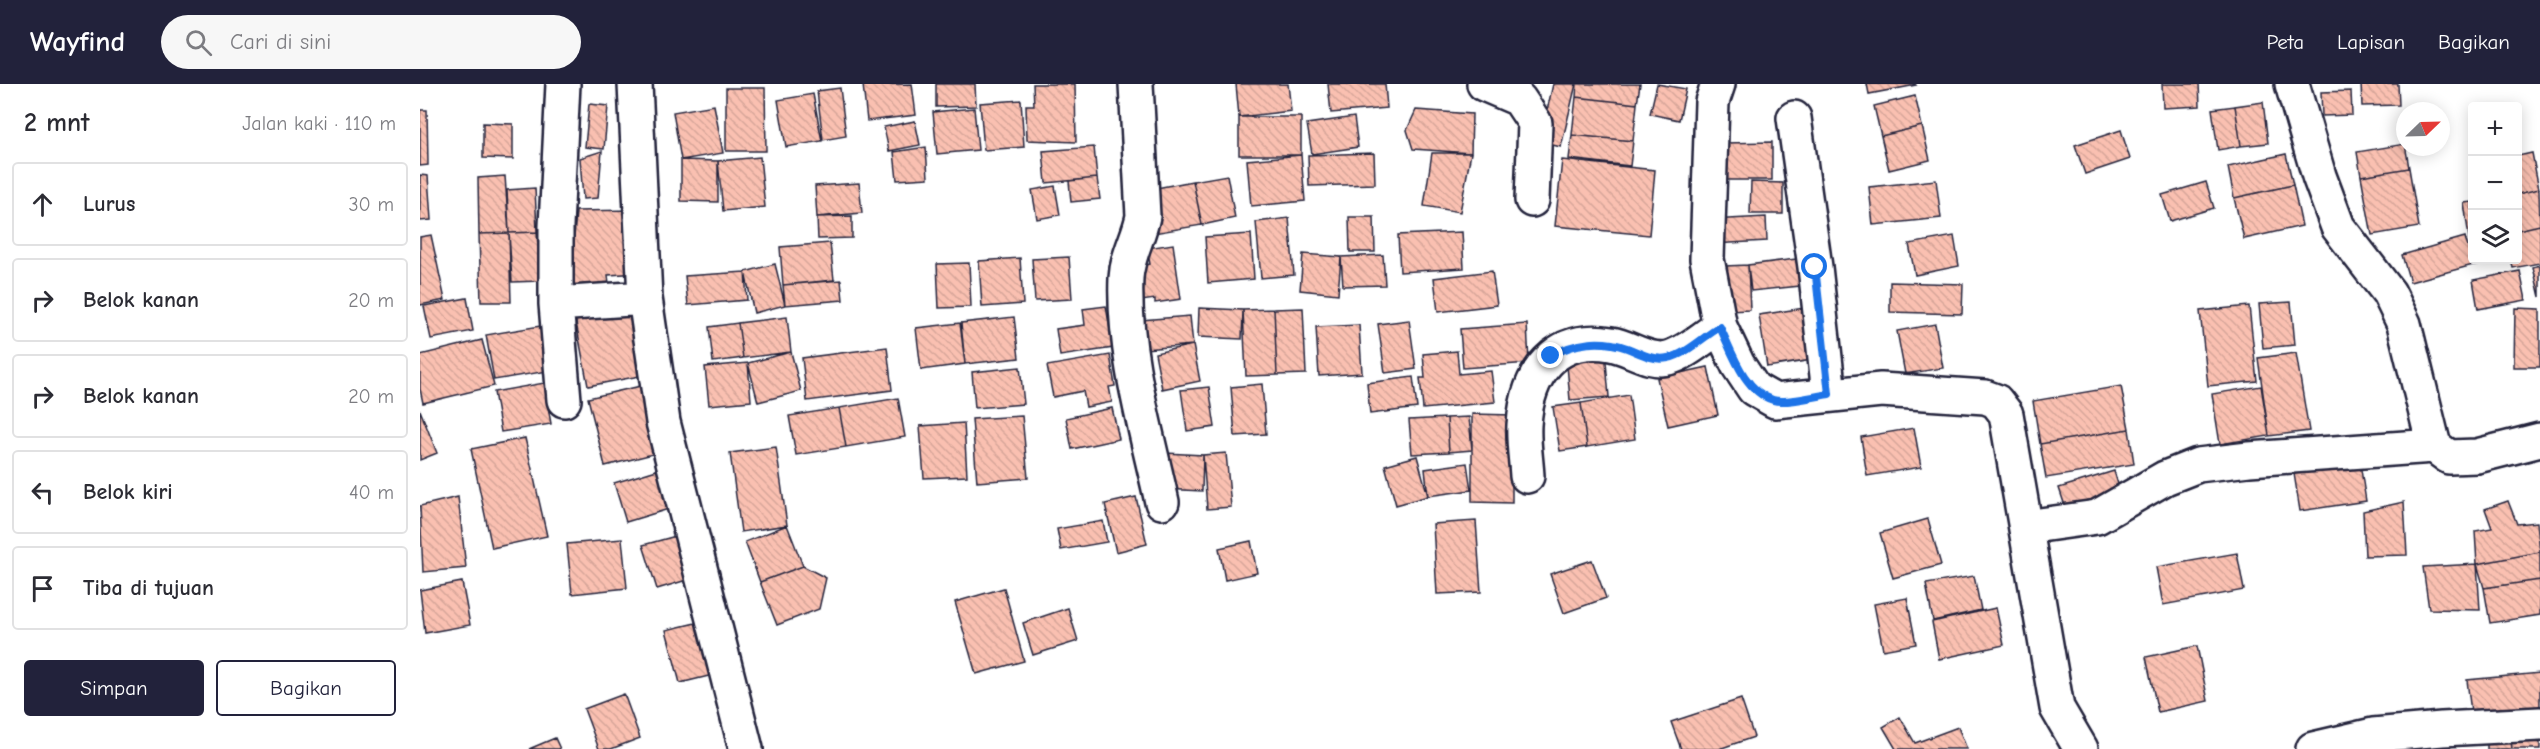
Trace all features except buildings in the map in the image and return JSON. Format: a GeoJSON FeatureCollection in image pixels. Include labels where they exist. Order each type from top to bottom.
{"type":"FeatureCollection","features":[{"type":"Feature","properties":{"kind":"street"},"geometry":{"type":"LineString","coordinates":[[563,84],[556,226],[556,304],[564,400]]}},
{"type":"Feature","properties":{"kind":"street"},"geometry":{"type":"LineString","coordinates":[[635,84],[645,298],[663,422],[715,636],[746,749]]}},
{"type":"Feature","properties":{"kind":"street"},"geometry":{"type":"LineString","coordinates":[[1136,84],[1143,216],[1140,232],[1129,258],[1126,277],[1128,323],[1140,401],[1162,501]]}},
{"type":"Feature","properties":{"kind":"street"},"geometry":{"type":"LineString","coordinates":[[1484,84],[1519,99],[1535,123],[1532,201]]}},
{"type":"Feature","properties":{"kind":"street"},"geometry":{"type":"LineString","coordinates":[[1718,84],[1712,102],[1707,259],[1720,327],[1738,365],[1754,389],[1775,401],[1881,390],[1985,397],[1996,401],[2006,414],[2057,708],[2081,749]]}},
{"type":"Feature","properties":{"kind":"street"},"geometry":{"type":"LineString","coordinates":[[2292,84],[2319,176],[2338,227],[2389,293],[2404,324],[2434,446],[2449,458],[2477,456],[2540,440]]}},
{"type":"Feature","properties":{"kind":"street"},"geometry":{"type":"LineString","coordinates":[[1794,118],[1815,267],[1829,394]]}},
{"type":"Feature","properties":{"kind":"street"},"geometry":{"type":"LineString","coordinates":[[556,304],[645,298]]}},
{"type":"Feature","properties":{"kind":"street"},"geometry":{"type":"LineString","coordinates":[[1527,476],[1524,425],[1530,394],[1541,368],[1551,356],[1565,347],[1592,342],[1611,344],[1648,357],[1668,358],[1720,327]]}},
{"type":"Feature","properties":{"kind":"street"},"geometry":{"type":"LineString","coordinates":[[2026,527],[2097,517],[2164,478],[2198,465],[2249,459],[2434,446]]}},
{"type":"Feature","properties":{"kind":"street"},"geometry":{"type":"LineString","coordinates":[[2313,749],[2373,735],[2540,724]]}},
{"type":"Feature","properties":{"kind":"route"},"geometry":{"type":"LineString","coordinates":[[1551,356],[1565,347],[1592,342],[1628,348],[1648,357],[1668,358],[1720,327],[1738,365],[1754,389],[1775,401],[1829,394],[1815,267]]}}]}
